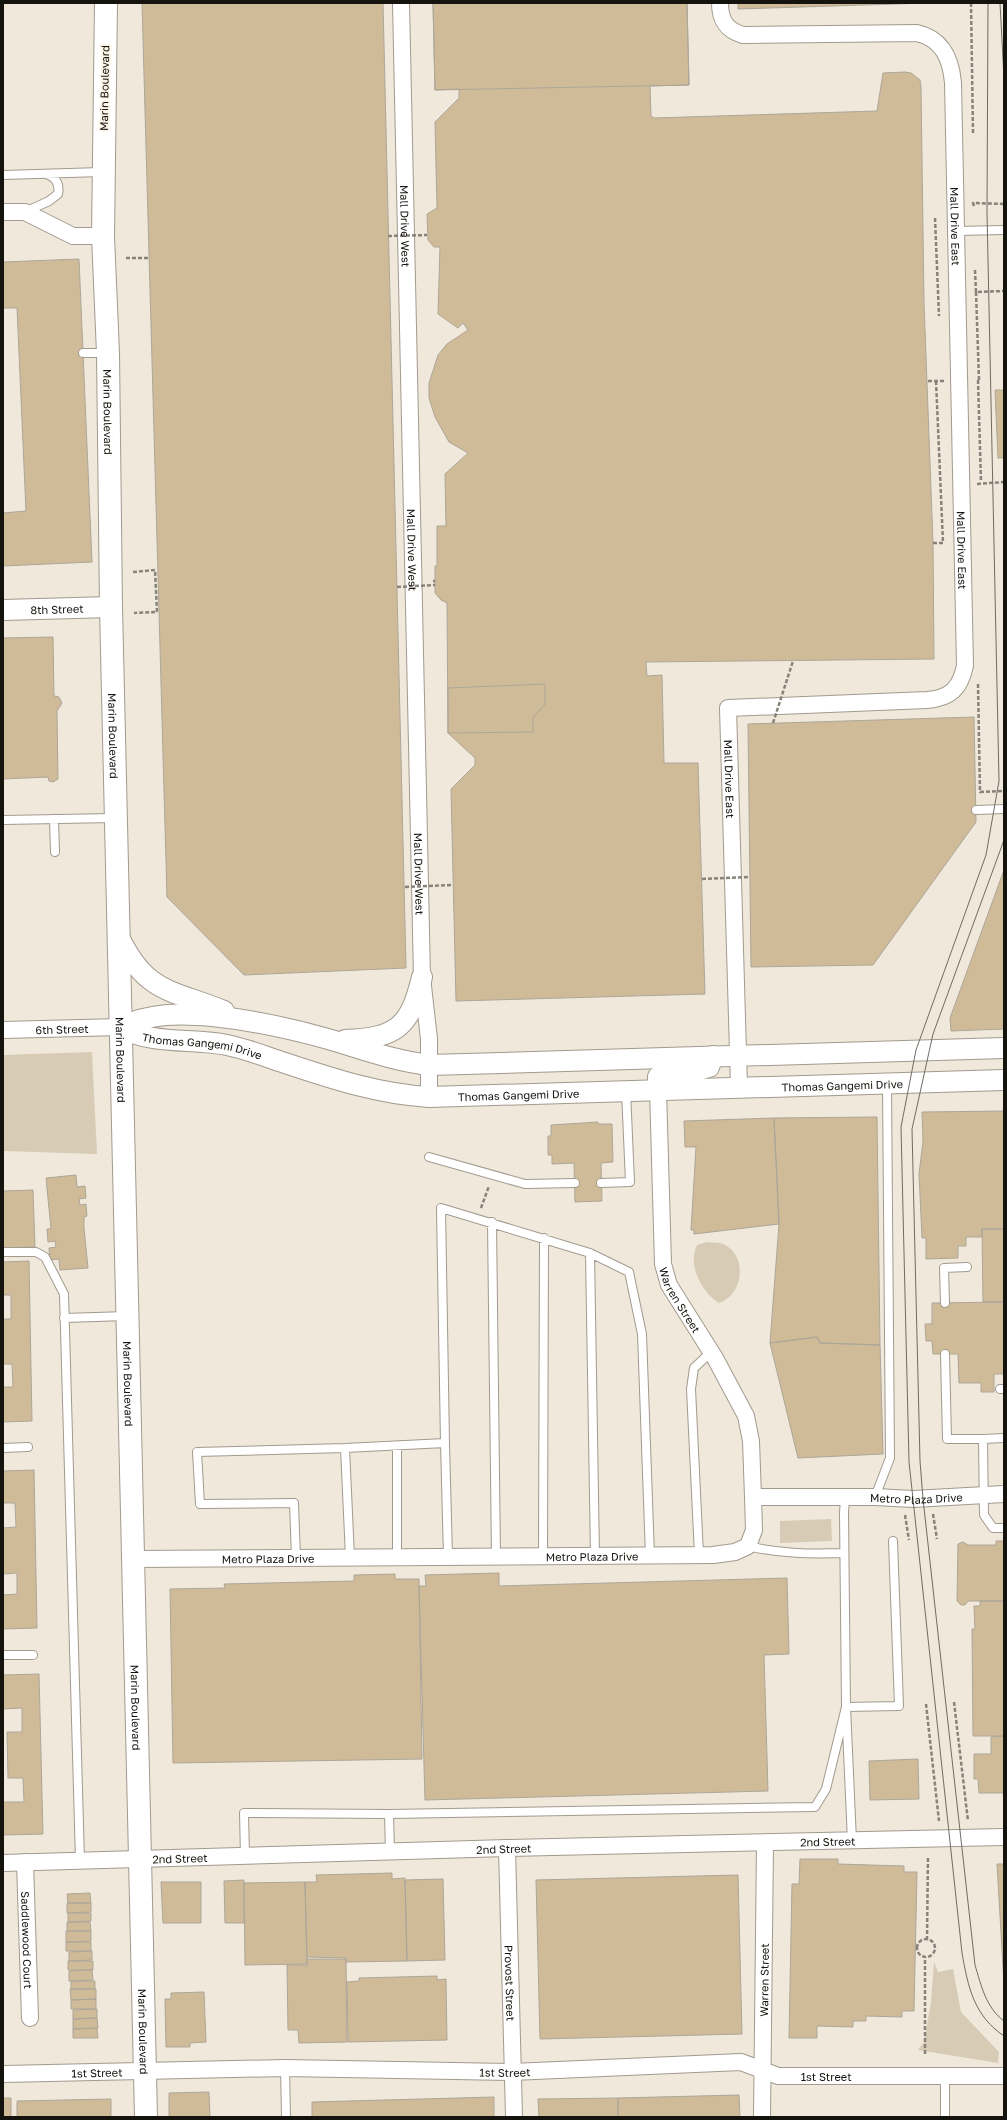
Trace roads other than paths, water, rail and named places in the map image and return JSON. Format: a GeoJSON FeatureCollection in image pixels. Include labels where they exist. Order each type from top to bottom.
{"type":"FeatureCollection","features":[{"type":"Feature","properties":{"kind":"main road","name":"Marin Boulevard"},"geometry":{"type":"LineString","coordinates":[[106,3],[103,236],[108,353],[115,818],[146,2117]]}},
{"type":"Feature","properties":{"kind":"street","name":"Mall Drive West"},"geometry":{"type":"LineString","coordinates":[[401,3],[422,977],[430,1065],[429,1097]]}},
{"type":"Feature","properties":{"kind":"street","name":"Mall Drive East"},"geometry":{"type":"LineString","coordinates":[[720,3],[724,22],[728,29],[743,35],[918,33],[926,35],[938,43],[946,54],[952,74],[965,650],[963,677],[954,692],[936,699],[728,708],[739,1087]]}},
{"type":"Feature","properties":{"kind":"street"},"geometry":{"type":"LineString","coordinates":[[3,212],[25,212],[73,236],[103,236]]}},
{"type":"Feature","properties":{"kind":"street","name":"8th Street"},"geometry":{"type":"LineString","coordinates":[[3,610],[111,607]]}},
{"type":"Feature","properties":{"kind":"street"},"geometry":{"type":"LineString","coordinates":[[118,935],[131,960],[156,985],[165,990],[192,998],[245,1019]]}},
{"type":"Feature","properties":{"kind":"street"},"geometry":{"type":"LineString","coordinates":[[327,1039],[373,1038],[391,1031],[411,1013],[422,977]]}},
{"type":"Feature","properties":{"kind":"street","name":"Thomas Gangemi Drive"},"geometry":{"type":"LineString","coordinates":[[120,1027],[146,1017],[168,1014],[245,1019],[327,1039],[382,1056],[430,1065],[1004,1048]]}},
{"type":"Feature","properties":{"kind":"street","name":"Thomas Gangemi Drive"},"geometry":{"type":"LineString","coordinates":[[120,1027],[144,1037],[196,1040],[228,1045],[359,1086],[389,1093],[429,1097],[658,1089],[1004,1080]]}},
{"type":"Feature","properties":{"kind":"street","name":"6th Street"},"geometry":{"type":"LineString","coordinates":[[3,1030],[120,1027]]}},
{"type":"Feature","properties":{"kind":"street"},"geometry":{"type":"LineString","coordinates":[[658,1089],[658,1077],[665,1074],[692,1072],[709,1067],[712,1056]]}},
{"type":"Feature","properties":{"kind":"street","name":"Warren Street"},"geometry":{"type":"LineString","coordinates":[[658,1089],[663,1264],[669,1285],[711,1352],[746,1416],[751,1441],[753,1497]]}},
{"type":"Feature","properties":{"kind":"street","name":"Metro Plaza Drive"},"geometry":{"type":"LineString","coordinates":[[753,1497],[875,1497],[914,1499],[1004,1494]]}},
{"type":"Feature","properties":{"kind":"street"},"geometry":{"type":"LineString","coordinates":[[748,1546],[754,1530],[753,1497]]}},
{"type":"Feature","properties":{"kind":"street","name":"Metro Plaza Drive"},"geometry":{"type":"LineString","coordinates":[[132,1558],[650,1556],[699,1555],[735,1552],[748,1546]]}},
{"type":"Feature","properties":{"kind":"street","name":"2nd Street"},"geometry":{"type":"LineString","coordinates":[[3,1863],[507,1848],[765,1844],[1004,1837]]}},
{"type":"Feature","properties":{"kind":"street","name":"Warren Street"},"geometry":{"type":"LineString","coordinates":[[762,2117],[765,1844]]}},
{"type":"Feature","properties":{"kind":"street","name":"Provost Street"},"geometry":{"type":"LineString","coordinates":[[507,1848],[514,2117]]}},
{"type":"Feature","properties":{"kind":"street","name":"Saddlewood Court"},"geometry":{"type":"LineString","coordinates":[[25,1862],[30,2018]]}},
{"type":"Feature","properties":{"kind":"street","name":"1st Street"},"geometry":{"type":"LineString","coordinates":[[3,2074],[285,2068],[512,2072],[741,2062],[778,2076],[1004,2076]]}},
{"type":"Feature","properties":{"kind":"lane"},"geometry":{"type":"LineString","coordinates":[[3,175],[103,172]]}},
{"type":"Feature","properties":{"kind":"lane"},"geometry":{"type":"LineString","coordinates":[[25,212],[49,201],[58,194],[58,183],[55,178],[46,174]]}},
{"type":"Feature","properties":{"kind":"lane"},"geometry":{"type":"LineString","coordinates":[[956,231],[1004,230]]}},
{"type":"Feature","properties":{"kind":"lane"},"geometry":{"type":"LineString","coordinates":[[83,353],[108,353]]}},
{"type":"Feature","properties":{"kind":"lane"},"geometry":{"type":"LineString","coordinates":[[976,810],[1004,809]]}},
{"type":"Feature","properties":{"kind":"lane"},"geometry":{"type":"LineString","coordinates":[[3,820],[115,818]]}},
{"type":"Feature","properties":{"kind":"lane"},"geometry":{"type":"LineString","coordinates":[[54,819],[55,852]]}},
{"type":"Feature","properties":{"kind":"lane"},"geometry":{"type":"LineString","coordinates":[[875,1497],[890,1458],[887,1083]]}},
{"type":"Feature","properties":{"kind":"lane"},"geometry":{"type":"LineString","coordinates":[[601,1183],[630,1182],[626,1091]]}},
{"type":"Feature","properties":{"kind":"lane"},"geometry":{"type":"LineString","coordinates":[[429,1157],[525,1184],[575,1183]]}},
{"type":"Feature","properties":{"kind":"lane"},"geometry":{"type":"LineString","coordinates":[[448,1557],[441,1208],[492,1222],[590,1253],[629,1272],[640,1326],[650,1556]]}},
{"type":"Feature","properties":{"kind":"lane"},"geometry":{"type":"LineString","coordinates":[[492,1222],[496,1557]]}},
{"type":"Feature","properties":{"kind":"lane"},"geometry":{"type":"LineString","coordinates":[[543,1556],[544,1238]]}},
{"type":"Feature","properties":{"kind":"lane"},"geometry":{"type":"LineString","coordinates":[[3,1252],[36,1252],[45,1257],[64,1294],[80,1861]]}},
{"type":"Feature","properties":{"kind":"lane"},"geometry":{"type":"LineString","coordinates":[[590,1253],[595,1556]]}},
{"type":"Feature","properties":{"kind":"lane"},"geometry":{"type":"LineString","coordinates":[[945,1303],[944,1268],[967,1267]]}},
{"type":"Feature","properties":{"kind":"lane"},"geometry":{"type":"LineString","coordinates":[[64,1318],[127,1316]]}},
{"type":"Feature","properties":{"kind":"lane"},"geometry":{"type":"LineString","coordinates":[[699,1555],[691,1389],[694,1368],[711,1352]]}},
{"type":"Feature","properties":{"kind":"lane"},"geometry":{"type":"LineString","coordinates":[[945,1354],[947,1439],[1004,1438]]}},
{"type":"Feature","properties":{"kind":"lane"},"geometry":{"type":"LineString","coordinates":[[984,1438],[984,1515],[993,1528],[1004,1528]]}},
{"type":"Feature","properties":{"kind":"lane"},"geometry":{"type":"LineString","coordinates":[[296,1558],[294,1503],[200,1504],[197,1452],[345,1448],[445,1443]]}},
{"type":"Feature","properties":{"kind":"lane"},"geometry":{"type":"LineString","coordinates":[[397,1446],[397,1557]]}},
{"type":"Feature","properties":{"kind":"lane"},"geometry":{"type":"LineString","coordinates":[[3,1448],[28,1447]]}},
{"type":"Feature","properties":{"kind":"lane"},"geometry":{"type":"LineString","coordinates":[[345,1448],[350,1557]]}},
{"type":"Feature","properties":{"kind":"lane"},"geometry":{"type":"LineString","coordinates":[[845,1498],[844,1553],[846,1706],[852,1841]]}},
{"type":"Feature","properties":{"kind":"lane"},"geometry":{"type":"LineString","coordinates":[[846,1706],[899,1706],[893,1541]]}},
{"type":"Feature","properties":{"kind":"lane"},"geometry":{"type":"LineString","coordinates":[[748,1546],[774,1552],[803,1555],[844,1553]]}},
{"type":"Feature","properties":{"kind":"lane"},"geometry":{"type":"LineString","coordinates":[[3,1655],[33,1655]]}},
{"type":"Feature","properties":{"kind":"lane"},"geometry":{"type":"LineString","coordinates":[[245,1856],[244,1814],[389,1814],[815,1807],[826,1789],[846,1706]]}},
{"type":"Feature","properties":{"kind":"lane"},"geometry":{"type":"LineString","coordinates":[[389,1814],[390,1852]]}},
{"type":"Feature","properties":{"kind":"lane"},"geometry":{"type":"LineString","coordinates":[[285,2068],[286,2117]]}},
{"type":"Feature","properties":{"kind":"lane"},"geometry":{"type":"LineString","coordinates":[[945,2117],[946,2077]]}},
{"type":"Feature","properties":{"kind":"tram line"},"geometry":{"type":"LineString","coordinates":[[988,3],[987,212],[999,781],[986,855],[916,1050],[901,1127],[909,1462],[962,1953],[970,1989],[979,2010],[994,2028],[1004,2036]]}},
{"type":"Feature","properties":{"kind":"tram line"},"geometry":{"type":"LineString","coordinates":[[1000,3],[1004,78]]}},
{"type":"Feature","properties":{"kind":"tram line"},"geometry":{"type":"LineString","coordinates":[[1004,840],[933,1034],[912,1129],[920,1461],[923,1499],[975,1965],[988,2003],[1004,2021]]}}]}
